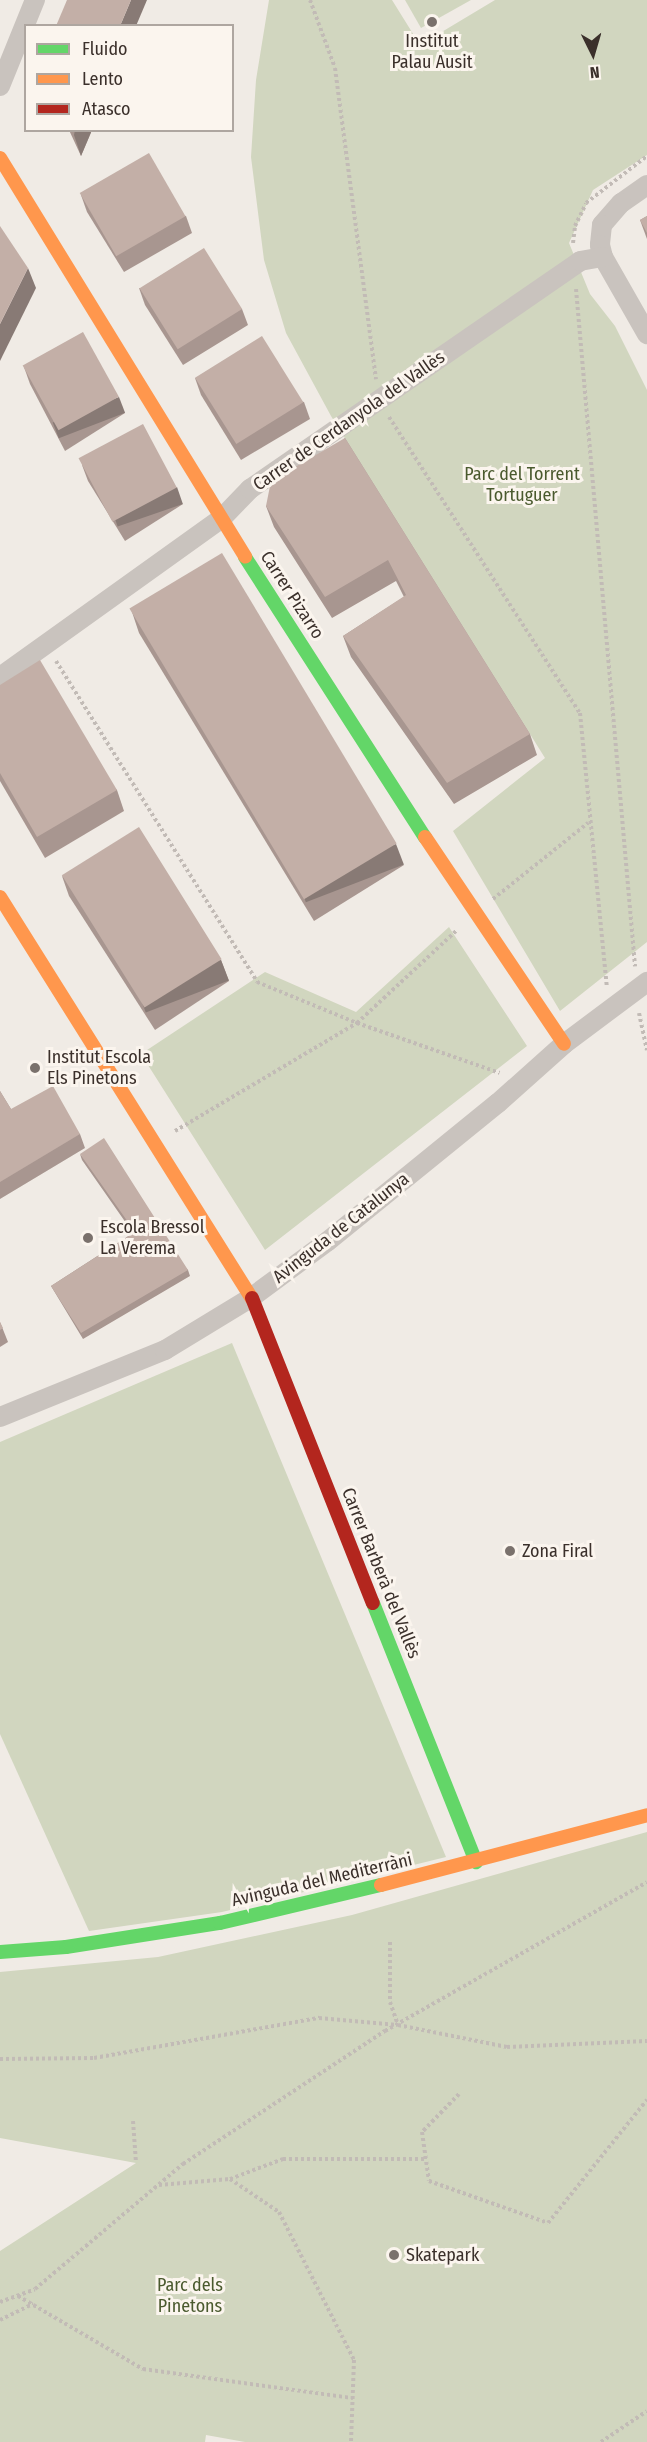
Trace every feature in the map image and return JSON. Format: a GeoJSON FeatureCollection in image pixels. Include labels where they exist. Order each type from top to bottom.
{"type":"FeatureCollection","features":[{"type":"Feature","properties":{"kind":"street"},"geometry":{"type":"LineString","coordinates":[[25,24],[35,0]]}},
{"type":"Feature","properties":{"kind":"street"},"geometry":{"type":"LineString","coordinates":[[0,86],[24,27]]}},
{"type":"Feature","properties":{"kind":"street","name":"Carrer Pizarro"},"geometry":{"type":"LineString","coordinates":[[0,158],[221,519],[475,914],[564,1044]]}},
{"type":"Feature","properties":{"kind":"street"},"geometry":{"type":"LineString","coordinates":[[647,185],[602,225],[603,257],[647,334]]}},
{"type":"Feature","properties":{"kind":"street","name":"Carrer de Cerdanyola del Vallès"},"geometry":{"type":"LineString","coordinates":[[0,677],[221,519],[250,489],[380,402],[573,266],[603,257]]}},
{"type":"Feature","properties":{"kind":"street","name":"Carrer Barberà del Vallès"},"geometry":{"type":"LineString","coordinates":[[0,897],[252,1297],[476,1862]]}},
{"type":"Feature","properties":{"kind":"street","name":"Avinguda de Catalunya"},"geometry":{"type":"LineString","coordinates":[[0,1417],[165,1350],[252,1297],[328,1241],[524,1081],[564,1044],[642,986]]}},
{"type":"Feature","properties":{"kind":"street","name":"Avinguda del Mediterràni"},"geometry":{"type":"LineString","coordinates":[[0,1952],[66,1947],[220,1923],[476,1862],[647,1815]]}},
{"type":"Feature","properties":{"kind":"path"},"geometry":{"type":"LineString","coordinates":[[310,0],[335,68],[380,402],[580,713],[589,822],[610,1012]]}},
{"type":"Feature","properties":{"kind":"path"},"geometry":{"type":"LineString","coordinates":[[647,156],[586,203],[575,226],[573,266],[647,1050]]}},
{"type":"Feature","properties":{"kind":"path"},"geometry":{"type":"LineString","coordinates":[[46,646],[257,982],[357,1023],[524,1081]]}},
{"type":"Feature","properties":{"kind":"path"},"geometry":{"type":"LineString","coordinates":[[154,1143],[357,1023],[475,914],[589,822]]}},
{"type":"Feature","properties":{"kind":"path"},"geometry":{"type":"LineString","coordinates":[[0,2302],[35,2289],[183,2163],[398,2025],[647,1882]]}},
{"type":"Feature","properties":{"kind":"path"},"geometry":{"type":"LineString","coordinates":[[390,1942],[390,2002],[398,2025]]}},
{"type":"Feature","properties":{"kind":"path"},"geometry":{"type":"LineString","coordinates":[[0,2059],[94,2058],[319,2018],[398,2025],[507,2047],[647,2041]]}},
{"type":"Feature","properties":{"kind":"path"},"geometry":{"type":"LineString","coordinates":[[459,2094],[422,2132],[429,2181],[548,2223],[647,2100]]}},
{"type":"Feature","properties":{"kind":"path"},"geometry":{"type":"LineString","coordinates":[[133,2121],[136,2163]]}},
{"type":"Feature","properties":{"kind":"path"},"geometry":{"type":"LineString","coordinates":[[158,2185],[230,2179],[284,2159],[426,2159]]}},
{"type":"Feature","properties":{"kind":"path"},"geometry":{"type":"LineString","coordinates":[[230,2179],[279,2212],[354,2360],[351,2442]]}},
{"type":"Feature","properties":{"kind":"path"},"geometry":{"type":"LineString","coordinates":[[17,2295],[143,2368],[353,2398]]}},
{"type":"Feature","properties":{"kind":"path"},"geometry":{"type":"LineString","coordinates":[[0,2320],[34,2304]]}},
{"type":"Feature","properties":{"kind":"path"},"geometry":{"type":"LineString","coordinates":[[601,2442],[647,2411]]}},
{"type":"Feature","properties":{"kind":"green space","name":"Parc del Torrent Tortuguer"},"geometry":{"type":"Polygon","coordinates":[[[269,0],[392,0],[420,45],[495,0],[647,0],[647,155],[593,190],[569,243],[590,294],[615,326],[647,390],[647,942],[560,1011],[453,831],[545,758],[331,416],[286,333],[264,260],[251,157],[256,80],[269,0]]]}},
{"type":"Feature","properties":{"kind":"green space"},"geometry":{"type":"Polygon","coordinates":[[[405,0],[471,0],[421,28],[405,0]]]}},
{"type":"Feature","properties":{"kind":"green space"},"geometry":{"type":"Polygon","coordinates":[[[449,927],[527,1046],[265,1250],[141,1054],[265,972],[356,1012],[449,927]]]}},
{"type":"Feature","properties":{"kind":"green space"},"geometry":{"type":"Polygon","coordinates":[[[232,1343],[446,1857],[222,1912],[89,1931],[0,1734],[0,1442],[232,1343]]]}},
{"type":"Feature","properties":{"kind":"green space","name":"Parc dels Pinetons"},"geometry":{"type":"Polygon","coordinates":[[[647,1832],[647,2442],[245,2442],[206,2435],[205,2442],[0,2442],[0,2251],[136,2163],[0,2138],[0,1972],[158,1957],[352,1915],[647,1832]]]}},
{"type":"Feature","properties":{"kind":"building"},"geometry":{"type":"Polygon","coordinates":[[[67,0],[131,0],[121,24],[57,24],[67,0]]]}},
{"type":"Feature","properties":{"kind":"building"},"geometry":{"type":"Polygon","coordinates":[[[149,153],[186,216],[116,256],[80,193],[149,153]]]}},
{"type":"Feature","properties":{"kind":"building"},"geometry":{"type":"Polygon","coordinates":[[[647,216],[647,233],[640,220],[647,216]]]}},
{"type":"Feature","properties":{"kind":"building"},"geometry":{"type":"Polygon","coordinates":[[[0,226],[28,268],[0,324],[0,226]]]}},
{"type":"Feature","properties":{"kind":"building"},"geometry":{"type":"Polygon","coordinates":[[[204,248],[242,309],[178,349],[140,288],[204,248]]]}},
{"type":"Feature","properties":{"kind":"building"},"geometry":{"type":"Polygon","coordinates":[[[83,332],[119,397],[59,430],[23,365],[83,332]]]}},
{"type":"Feature","properties":{"kind":"building"},"geometry":{"type":"Polygon","coordinates":[[[262,336],[303,402],[236,444],[195,378],[262,336]]]}},
{"type":"Feature","properties":{"kind":"building"},"geometry":{"type":"Polygon","coordinates":[[[143,424],[177,488],[112,522],[79,458],[143,424]]]}},
{"type":"Feature","properties":{"kind":"building"},"geometry":{"type":"Polygon","coordinates":[[[345,438],[530,734],[447,783],[343,636],[406,595],[388,560],[325,597],[266,506],[271,481],[345,438]]]}},
{"type":"Feature","properties":{"kind":"building"},"geometry":{"type":"Polygon","coordinates":[[[222,553],[397,844],[304,899],[129,609],[222,553]]]}},
{"type":"Feature","properties":{"kind":"building"},"geometry":{"type":"Polygon","coordinates":[[[40,660],[117,790],[37,837],[0,773],[0,685],[40,660]]]}},
{"type":"Feature","properties":{"kind":"building"},"geometry":{"type":"Polygon","coordinates":[[[139,827],[222,959],[144,1008],[62,875],[139,827]]]}},
{"type":"Feature","properties":{"kind":"building"},"geometry":{"type":"Polygon","coordinates":[[[53,1086],[80,1134],[0,1182],[0,1091],[11,1109],[53,1086]]]}},
{"type":"Feature","properties":{"kind":"building"},"geometry":{"type":"Polygon","coordinates":[[[104,1138],[188,1270],[81,1333],[51,1286],[135,1232],[80,1154],[104,1138]]]}},
{"type":"Feature","properties":{"kind":"traffic: fast"},"geometry":{"type":"LineString","coordinates":[[245,557],[425,837]]}},
{"type":"Feature","properties":{"kind":"traffic: fast"},"geometry":{"type":"LineString","coordinates":[[373,1603],[476,1862]]}},
{"type":"Feature","properties":{"kind":"traffic: fast"},"geometry":{"type":"LineString","coordinates":[[0,1952],[66,1947],[220,1923],[381,1885]]}},
{"type":"Feature","properties":{"kind":"traffic: slow"},"geometry":{"type":"LineString","coordinates":[[0,158],[245,557]]}},
{"type":"Feature","properties":{"kind":"traffic: slow"},"geometry":{"type":"LineString","coordinates":[[425,837],[564,1044]]}},
{"type":"Feature","properties":{"kind":"traffic: slow"},"geometry":{"type":"LineString","coordinates":[[0,897],[252,1298]]}},
{"type":"Feature","properties":{"kind":"traffic: slow"},"geometry":{"type":"LineString","coordinates":[[381,1885],[647,1815]]}},
{"type":"Feature","properties":{"kind":"traffic: jam"},"geometry":{"type":"LineString","coordinates":[[252,1298],[373,1603]]}},
{"type":"Feature","properties":{"kind":"place","name":"Institut Palau Ausit"},"geometry":{"type":"Point","coordinates":[432,22]}},
{"type":"Feature","properties":{"kind":"place","name":"Institut Escola Els Pinetons"},"geometry":{"type":"Point","coordinates":[35,1068]}},
{"type":"Feature","properties":{"kind":"place","name":"Escola Bressol La Verema"},"geometry":{"type":"Point","coordinates":[88,1238]}},
{"type":"Feature","properties":{"kind":"place","name":"Zona Firal"},"geometry":{"type":"Point","coordinates":[510,1551]}},
{"type":"Feature","properties":{"kind":"place","name":"Skatepark"},"geometry":{"type":"Point","coordinates":[394,2255]}}]}
